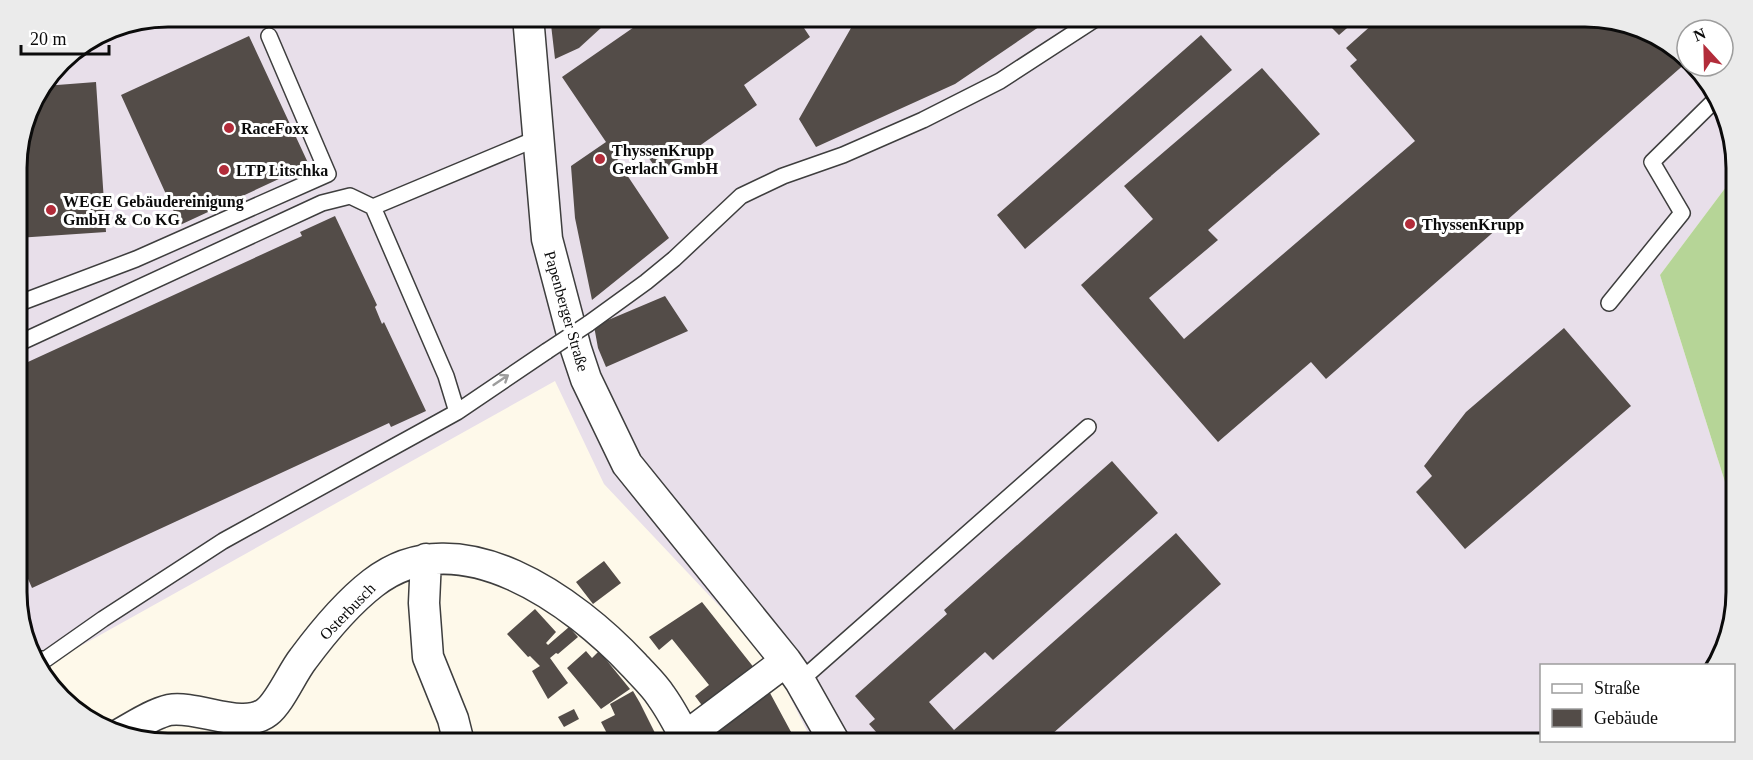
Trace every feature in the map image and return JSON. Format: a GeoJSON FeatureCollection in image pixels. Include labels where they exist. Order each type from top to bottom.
{"type":"FeatureCollection","features":[{"type":"Feature","properties":{"kind":"street","name":"Papenberger Straße"},"geometry":{"type":"LineString","coordinates":[[529,27],[547,239],[576,349],[589,386],[627,464],[793,671],[829,733]]}},
{"type":"Feature","properties":{"kind":"street","name":"Osterbusch"},"geometry":{"type":"LineString","coordinates":[[131,728],[170,710],[243,720],[266,712],[302,660],[339,616],[374,582],[399,568],[426,559],[465,560],[508,572],[568,605],[619,649],[660,694],[682,733]]}},
{"type":"Feature","properties":{"kind":"street"},"geometry":{"type":"LineString","coordinates":[[426,559],[424,603],[428,657],[456,733]]}},
{"type":"Feature","properties":{"kind":"street","name":"Osterbusch"},"geometry":{"type":"LineString","coordinates":[[697,733],[793,671]]}},
{"type":"Feature","properties":{"kind":"lane"},"geometry":{"type":"LineString","coordinates":[[44,659],[223,541],[457,412],[646,282],[697,240],[741,196],[923,120],[1000,81],[1083,27]]}},
{"type":"Feature","properties":{"kind":"lane"},"geometry":{"type":"LineString","coordinates":[[27,300],[136,259],[328,174],[269,36]]}},
{"type":"Feature","properties":{"kind":"lane"},"geometry":{"type":"LineString","coordinates":[[1609,303],[1682,213],[1652,162],[1710,105]]}},
{"type":"Feature","properties":{"kind":"lane"},"geometry":{"type":"LineString","coordinates":[[372,207],[538,138]]}},
{"type":"Feature","properties":{"kind":"lane"},"geometry":{"type":"LineString","coordinates":[[27,339],[322,203],[350,196],[372,207],[446,376],[457,412]]}},
{"type":"Feature","properties":{"kind":"lane"},"geometry":{"type":"LineString","coordinates":[[793,671],[1088,427]]}},
{"type":"Feature","properties":{"kind":"shaded area"},"geometry":{"type":"Polygon","coordinates":[[[168,27],[1594,27],[1630,34],[1671,56],[1675,59],[1675,78],[1694,78],[1697,82],[1715,114],[1721,132],[1725,150],[1726,187],[1660,275],[1726,485],[1726,592],[1721,628],[1706,664],[1540,664],[1540,733],[808,733],[773,663],[604,484],[555,381],[47,664],[32,628],[27,592],[27,159],[34,123],[56,82],[75,62],[114,38],[150,28],[168,27]]]}},
{"type":"Feature","properties":{"kind":"green space"},"geometry":{"type":"Polygon","coordinates":[[[1726,187],[1726,485],[1660,275],[1726,187]]]}},
{"type":"Feature","properties":{"kind":"building"},"geometry":{"type":"Polygon","coordinates":[[[551,27],[602,27],[579,48],[555,59],[551,27]]]}},
{"type":"Feature","properties":{"kind":"building","name":"ThyssenKrupp Gerlach GmbH"},"geometry":{"type":"Polygon","coordinates":[[[634,27],[803,27],[810,37],[744,85],[757,105],[660,174],[646,154],[640,157],[634,149],[617,160],[669,238],[592,300],[575,218],[571,166],[606,142],[562,77],[634,27]]]}},
{"type":"Feature","properties":{"kind":"building"},"geometry":{"type":"Polygon","coordinates":[[[1039,27],[955,84],[816,147],[799,119],[851,28],[1039,27]]]}},
{"type":"Feature","properties":{"kind":"building"},"geometry":{"type":"Polygon","coordinates":[[[1331,27],[1348,27],[1339,35],[1331,27]]]}},
{"type":"Feature","properties":{"kind":"building","name":"ThyssenKrupp"},"geometry":{"type":"Polygon","coordinates":[[[1370,27],[1594,27],[1630,34],[1655,46],[1675,59],[1675,73],[1326,379],[1311,362],[1218,442],[1081,285],[1153,219],[1124,186],[1262,68],[1320,134],[1208,230],[1218,240],[1149,298],[1184,339],[1415,141],[1350,66],[1357,60],[1346,48],[1370,27]]]}},
{"type":"Feature","properties":{"kind":"building"},"geometry":{"type":"Polygon","coordinates":[[[1201,35],[1232,70],[1025,249],[997,215],[1201,35]]]}},
{"type":"Feature","properties":{"kind":"building"},"geometry":{"type":"Polygon","coordinates":[[[249,36],[309,165],[180,225],[121,95],[249,36]]]}},
{"type":"Feature","properties":{"kind":"building"},"geometry":{"type":"Polygon","coordinates":[[[96,82],[106,232],[27,237],[28,150],[34,123],[54,85],[96,82]]]}},
{"type":"Feature","properties":{"kind":"building"},"geometry":{"type":"Polygon","coordinates":[[[335,216],[377,305],[375,307],[382,324],[384,322],[426,411],[391,427],[389,423],[32,588],[27,577],[27,362],[302,236],[300,232],[335,216]]]}},
{"type":"Feature","properties":{"kind":"building"},"geometry":{"type":"Polygon","coordinates":[[[665,296],[688,331],[606,367],[598,348],[594,326],[665,296]]]}},
{"type":"Feature","properties":{"kind":"building"},"geometry":{"type":"Polygon","coordinates":[[[1564,328],[1631,406],[1465,549],[1416,492],[1432,476],[1424,466],[1466,412],[1564,328]]]}},
{"type":"Feature","properties":{"kind":"building"},"geometry":{"type":"Polygon","coordinates":[[[1112,461],[1158,513],[993,660],[985,652],[929,702],[954,730],[1176,533],[1221,584],[1053,733],[877,733],[869,724],[875,719],[855,696],[947,614],[944,610],[1112,461]]]}},
{"type":"Feature","properties":{"kind":"building"},"geometry":{"type":"Polygon","coordinates":[[[604,561],[621,583],[593,604],[576,582],[604,561]]]}},
{"type":"Feature","properties":{"kind":"building"},"geometry":{"type":"Polygon","coordinates":[[[702,602],[755,669],[704,708],[695,696],[709,685],[672,639],[659,650],[649,637],[702,602]]]}},
{"type":"Feature","properties":{"kind":"building"},"geometry":{"type":"Polygon","coordinates":[[[535,609],[556,632],[546,643],[548,645],[569,627],[578,637],[550,658],[568,683],[548,699],[532,671],[540,666],[530,656],[528,657],[507,634],[535,609]]]}},
{"type":"Feature","properties":{"kind":"building"},"geometry":{"type":"Polygon","coordinates":[[[586,651],[592,658],[599,651],[630,689],[601,709],[567,668],[586,651]]]}},
{"type":"Feature","properties":{"kind":"building"},"geometry":{"type":"Polygon","coordinates":[[[633,691],[655,733],[607,733],[601,722],[615,715],[610,704],[633,691]]]}},
{"type":"Feature","properties":{"kind":"building"},"geometry":{"type":"Polygon","coordinates":[[[763,692],[770,693],[792,733],[717,733],[717,728],[763,692]]]}},
{"type":"Feature","properties":{"kind":"building"},"geometry":{"type":"Polygon","coordinates":[[[574,709],[579,719],[564,727],[558,717],[574,709]]]}},
{"type":"Feature","properties":{"kind":"place","name":"RaceFoxx"},"geometry":{"type":"Point","coordinates":[229,128]}},
{"type":"Feature","properties":{"kind":"place","name":"ThyssenKrupp Gerlach GmbH"},"geometry":{"type":"Point","coordinates":[600,159]}},
{"type":"Feature","properties":{"kind":"place","name":"LTP Litschka"},"geometry":{"type":"Point","coordinates":[224,170]}},
{"type":"Feature","properties":{"kind":"place","name":"WEGE Gebäudereinigung GmbH & Co KG"},"geometry":{"type":"Point","coordinates":[51,210]}},
{"type":"Feature","properties":{"kind":"place","name":"ThyssenKrupp"},"geometry":{"type":"Point","coordinates":[1410,224]}}]}
